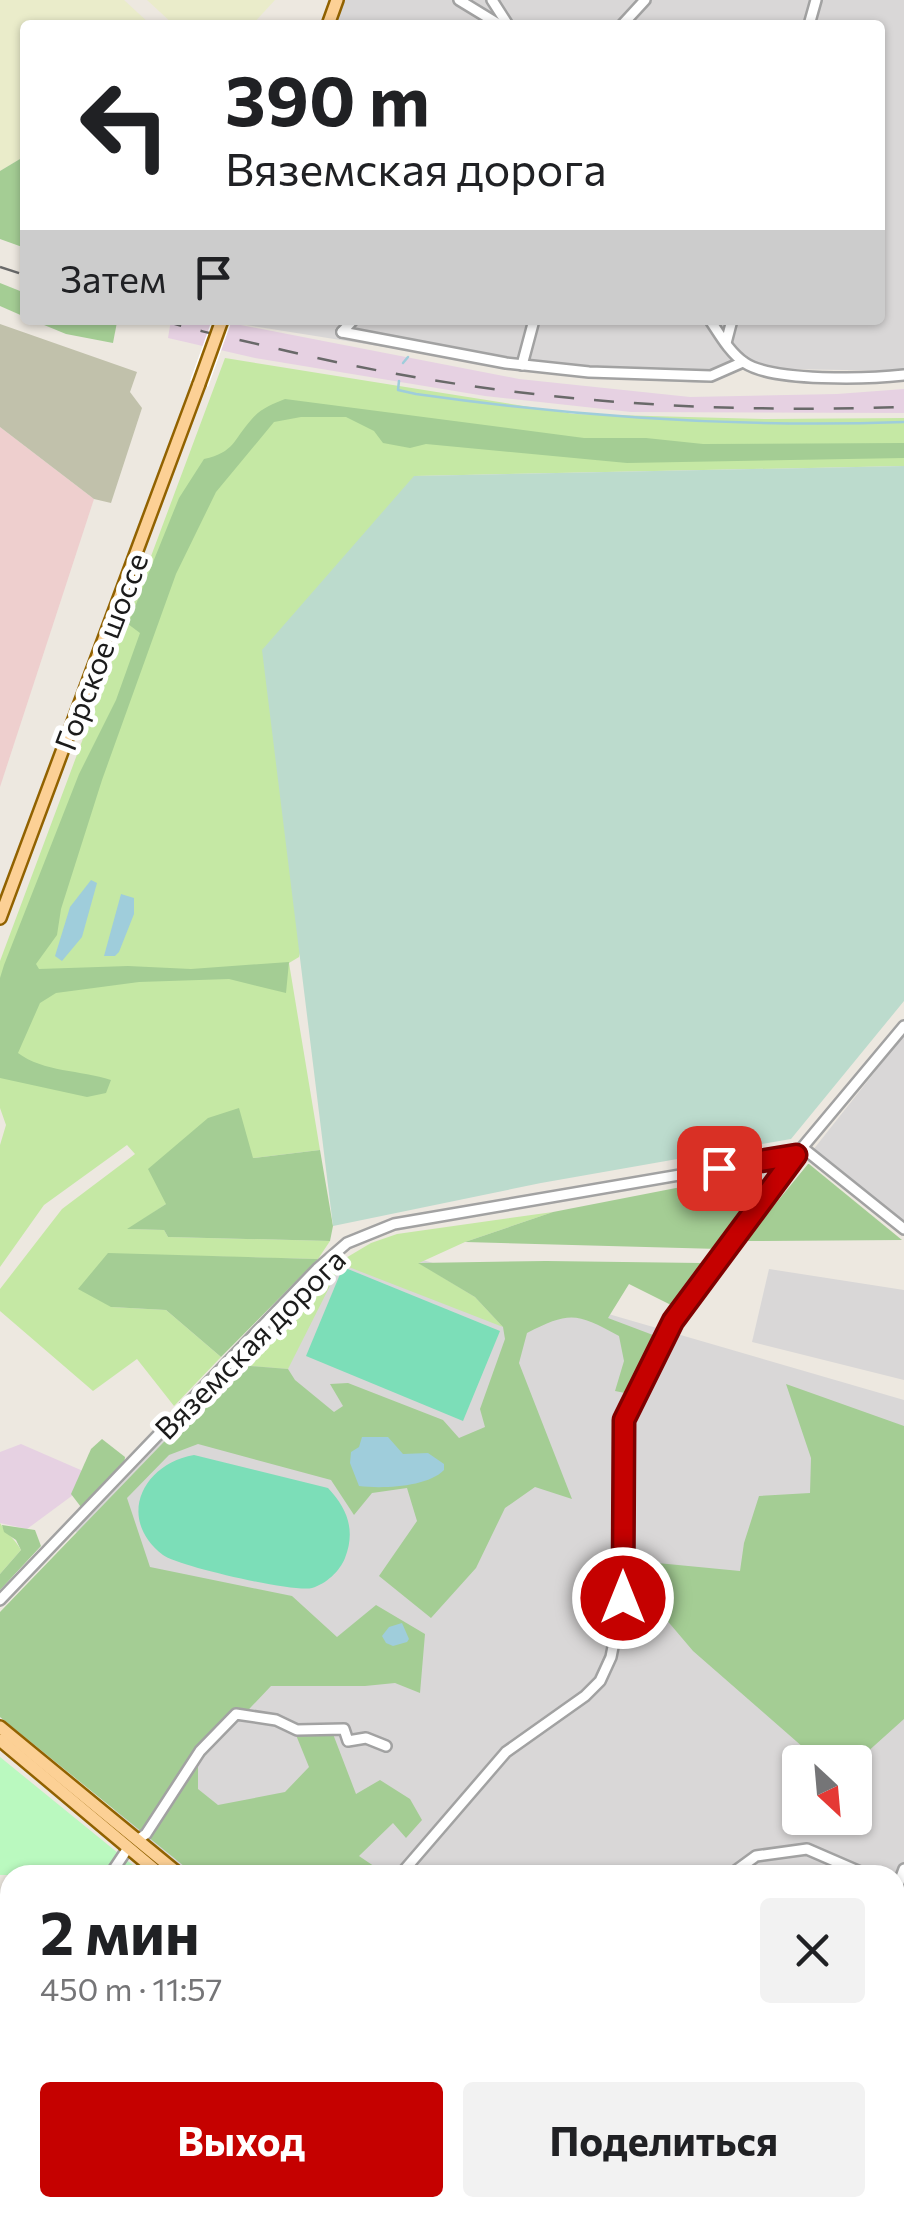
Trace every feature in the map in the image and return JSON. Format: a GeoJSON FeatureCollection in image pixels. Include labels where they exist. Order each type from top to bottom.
{"type":"FeatureCollection","features":[{"type":"Feature","properties":{"kind":"main road"},"geometry":{"type":"LineString","coordinates":[[330,19],[341,0]]}},
{"type":"Feature","properties":{"kind":"main road","name":"Горское шоссе"},"geometry":{"type":"LineString","coordinates":[[0,918],[220,325]]}},
{"type":"Feature","properties":{"kind":"main road"},"geometry":{"type":"LineString","coordinates":[[0,1727],[152,1865]]}},
{"type":"Feature","properties":{"kind":"main road"},"geometry":{"type":"LineString","coordinates":[[0,1740],[165,1865]]}},
{"type":"Feature","properties":{"kind":"street"},"geometry":{"type":"LineString","coordinates":[[459,0],[492,20]]}},
{"type":"Feature","properties":{"kind":"street"},"geometry":{"type":"LineString","coordinates":[[492,0],[505,20]]}},
{"type":"Feature","properties":{"kind":"street"},"geometry":{"type":"LineString","coordinates":[[499,11],[510,0]]}},
{"type":"Feature","properties":{"kind":"street"},"geometry":{"type":"LineString","coordinates":[[627,20],[645,0]]}},
{"type":"Feature","properties":{"kind":"street"},"geometry":{"type":"LineString","coordinates":[[348,325],[342,332],[522,364],[711,376],[743,362]]}},
{"type":"Feature","properties":{"kind":"street"},"geometry":{"type":"LineString","coordinates":[[522,364],[533,325]]}},
{"type":"Feature","properties":{"kind":"street"},"geometry":{"type":"LineString","coordinates":[[713,325],[743,362],[758,370],[779,374],[904,375]]}},
{"type":"Feature","properties":{"kind":"street"},"geometry":{"type":"LineString","coordinates":[[726,343],[731,325]]}},
{"type":"Feature","properties":{"kind":"street"},"geometry":{"type":"LineString","coordinates":[[409,1865],[506,1752],[600,1681],[611,1657],[623,1598],[624,1420],[673,1321],[800,1152],[904,1026]]}},
{"type":"Feature","properties":{"kind":"street"},"geometry":{"type":"LineString","coordinates":[[800,1152],[904,1229]]}},
{"type":"Feature","properties":{"kind":"street","name":"Вяземская дорога"},"geometry":{"type":"LineString","coordinates":[[0,1600],[317,1269],[347,1244],[394,1224],[800,1152]]}},
{"type":"Feature","properties":{"kind":"street"},"geometry":{"type":"LineString","coordinates":[[117,1865],[146,1834],[200,1750],[236,1714],[276,1720],[297,1730],[344,1729],[348,1740],[366,1738],[386,1746]]}},
{"type":"Feature","properties":{"kind":"street"},"geometry":{"type":"LineString","coordinates":[[744,1865],[756,1856],[807,1849],[844,1865]]}},
{"type":"Feature","properties":{"kind":"shaded area"},"geometry":{"type":"Polygon","coordinates":[[[0,0],[124,0],[146,20],[20,20],[20,159],[0,171],[0,0]]]}},
{"type":"Feature","properties":{"kind":"shaded area"},"geometry":{"type":"Polygon","coordinates":[[[147,0],[275,0],[257,20],[169,20],[147,0]]]}},
{"type":"Feature","properties":{"kind":"shaded area"},"geometry":{"type":"Polygon","coordinates":[[[344,0],[904,0],[904,371],[784,369],[747,362],[705,383],[614,379],[247,325],[885,325],[885,20],[337,20],[344,0]]]}},
{"type":"Feature","properties":{"kind":"shaded area"},"geometry":{"type":"Polygon","coordinates":[[[0,324],[137,372],[130,392],[142,408],[111,503],[94,499],[0,427],[0,324]]]}},
{"type":"Feature","properties":{"kind":"shaded area"},"geometry":{"type":"Polygon","coordinates":[[[170,325],[241,325],[519,379],[690,397],[904,389],[904,413],[631,412],[485,396],[255,358],[168,338],[170,325]]]}},
{"type":"Feature","properties":{"kind":"shaded area"},"geometry":{"type":"Polygon","coordinates":[[[0,427],[94,499],[0,787],[0,427]]]}},
{"type":"Feature","properties":{"kind":"shaded area"},"geometry":{"type":"Polygon","coordinates":[[[904,466],[904,1001],[791,1139],[541,1183],[333,1226],[262,650],[414,476],[904,466]]]}},
{"type":"Feature","properties":{"kind":"shaded area"},"geometry":{"type":"Polygon","coordinates":[[[904,1035],[904,1223],[813,1150],[904,1035]]]}},
{"type":"Feature","properties":{"kind":"shaded area"},"geometry":{"type":"Polygon","coordinates":[[[378,1247],[904,1400],[904,1865],[178,1865],[113,1813],[208,1655],[74,1530],[321,1274],[378,1247]]]}},
{"type":"Feature","properties":{"kind":"shaded area"},"geometry":{"type":"Polygon","coordinates":[[[769,1269],[904,1290],[904,1380],[752,1342],[769,1269]]]}},
{"type":"Feature","properties":{"kind":"shaded area"},"geometry":{"type":"Polygon","coordinates":[[[21,1444],[83,1471],[73,1495],[27,1529],[0,1523],[0,1452],[21,1444]]]}},
{"type":"Feature","properties":{"kind":"green space"},"geometry":{"type":"Polygon","coordinates":[[[20,159],[20,246],[0,239],[0,171],[20,159]]]}},
{"type":"Feature","properties":{"kind":"green space"},"geometry":{"type":"Polygon","coordinates":[[[0,283],[20,291],[20,315],[0,306],[0,283]]]}},
{"type":"Feature","properties":{"kind":"green space"},"geometry":{"type":"Polygon","coordinates":[[[44,325],[116,325],[113,343],[66,334],[44,325]]]}},
{"type":"Feature","properties":{"kind":"green space"},"geometry":{"type":"Polygon","coordinates":[[[225,358],[574,414],[904,418],[904,466],[415,476],[299,957],[289,963],[320,1150],[253,1158],[166,1204],[129,1229],[164,1230],[168,1237],[330,1241],[318,1259],[107,1254],[111,1307],[166,1310],[221,1357],[174,1406],[137,1359],[93,1391],[0,1311],[0,1289],[62,1209],[135,1154],[127,1145],[44,1205],[0,1267],[0,1145],[6,1125],[0,1108],[0,961],[225,358]]]}},
{"type":"Feature","properties":{"kind":"green space"},"geometry":{"type":"Polygon","coordinates":[[[285,399],[584,438],[646,438],[703,444],[904,443],[904,458],[627,463],[426,444],[410,448],[383,443],[374,431],[346,417],[301,417],[274,422],[216,492],[176,574],[102,780],[61,909],[57,935],[36,964],[39,969],[191,969],[289,962],[286,993],[229,979],[139,982],[56,993],[40,1003],[18,1053],[51,1067],[111,1080],[106,1093],[87,1097],[0,1078],[0,978],[4,965],[79,774],[116,700],[140,633],[128,624],[179,498],[204,459],[228,449],[258,413],[285,399]]]}},
{"type":"Feature","properties":{"kind":"green space"},"geometry":{"type":"Polygon","coordinates":[[[239,1108],[253,1158],[320,1150],[333,1226],[330,1241],[168,1237],[164,1230],[127,1229],[166,1204],[148,1169],[208,1118],[239,1108]]]}},
{"type":"Feature","properties":{"kind":"green space"},"geometry":{"type":"Polygon","coordinates":[[[809,1164],[902,1240],[745,1241],[809,1164]]]}},
{"type":"Feature","properties":{"kind":"green space"},"geometry":{"type":"Polygon","coordinates":[[[758,1172],[757,1186],[719,1249],[465,1242],[553,1212],[758,1172]]]}},
{"type":"Feature","properties":{"kind":"green space"},"geometry":{"type":"Polygon","coordinates":[[[553,1212],[465,1242],[419,1263],[475,1297],[503,1327],[341,1264],[288,1369],[238,1365],[334,1265],[371,1243],[397,1234],[553,1212]]]}},
{"type":"Feature","properties":{"kind":"green space"},"geometry":{"type":"Polygon","coordinates":[[[108,1253],[318,1259],[221,1357],[166,1310],[111,1307],[78,1289],[108,1253]]]}},
{"type":"Feature","properties":{"kind":"green space"},"geometry":{"type":"Polygon","coordinates":[[[418,1263],[701,1263],[671,1305],[629,1284],[608,1318],[653,1335],[625,1393],[615,1391],[624,1361],[619,1336],[573,1318],[554,1321],[527,1333],[519,1363],[572,1499],[535,1487],[505,1508],[476,1568],[431,1618],[379,1576],[417,1521],[407,1488],[372,1493],[354,1515],[331,1480],[198,1444],[169,1455],[127,1498],[150,1567],[292,1596],[337,1637],[376,1605],[425,1634],[420,1693],[395,1683],[271,1686],[198,1763],[198,1789],[218,1805],[285,1792],[309,1767],[296,1735],[333,1734],[356,1794],[380,1780],[410,1799],[422,1820],[406,1838],[393,1823],[359,1856],[372,1865],[183,1865],[0,1717],[0,1612],[238,1365],[288,1369],[295,1380],[334,1412],[343,1406],[330,1384],[348,1383],[443,1420],[459,1438],[485,1427],[480,1409],[505,1339],[503,1327],[475,1297],[418,1263]]]}},
{"type":"Feature","properties":{"kind":"green space"},"geometry":{"type":"Polygon","coordinates":[[[343,1267],[500,1331],[463,1421],[306,1356],[343,1267]]]}},
{"type":"Feature","properties":{"kind":"green space"},"geometry":{"type":"Polygon","coordinates":[[[786,1384],[904,1426],[904,1719],[872,1748],[801,1745],[693,1651],[637,1585],[647,1562],[740,1571],[759,1496],[810,1493],[811,1458],[786,1384]]]}},
{"type":"Feature","properties":{"kind":"green space"},"geometry":{"type":"Polygon","coordinates":[[[102,1439],[125,1457],[124,1465],[81,1507],[71,1494],[91,1449],[102,1439]]]}},
{"type":"Feature","properties":{"kind":"green space"},"geometry":{"type":"Polygon","coordinates":[[[194,1455],[328,1488],[345,1512],[349,1529],[348,1548],[340,1568],[322,1583],[301,1588],[212,1572],[163,1555],[149,1541],[141,1525],[141,1495],[161,1469],[194,1455]]]}},
{"type":"Feature","properties":{"kind":"green space"},"geometry":{"type":"Polygon","coordinates":[[[0,1523],[21,1550],[0,1574],[0,1523]]]}},
{"type":"Feature","properties":{"kind":"green space"},"geometry":{"type":"Polygon","coordinates":[[[2,1525],[35,1530],[41,1546],[0,1590],[0,1574],[21,1550],[2,1525]]]}},
{"type":"Feature","properties":{"kind":"green space"},"geometry":{"type":"Polygon","coordinates":[[[0,1757],[133,1865],[0,1865],[0,1757]]]}},
{"type":"Feature","properties":{"kind":"water"},"geometry":{"type":"Polygon","coordinates":[[[91,880],[97,883],[82,937],[62,961],[55,956],[70,907],[91,880]]]}},
{"type":"Feature","properties":{"kind":"water"},"geometry":{"type":"Polygon","coordinates":[[[121,894],[134,898],[134,914],[119,952],[104,956],[121,894]]]}},
{"type":"Feature","properties":{"kind":"water"},"geometry":{"type":"Polygon","coordinates":[[[362,1437],[388,1437],[403,1454],[428,1453],[444,1464],[444,1470],[416,1483],[359,1486],[350,1463],[351,1452],[359,1447],[362,1437]]]}},
{"type":"Feature","properties":{"kind":"water"},"geometry":{"type":"Polygon","coordinates":[[[402,1623],[407,1642],[393,1646],[386,1643],[382,1636],[389,1627],[402,1623]]]}},
{"type":"Feature","properties":{"kind":"pier"},"geometry":{"type":"Polygon","coordinates":[[[210,325],[230,325],[208,387],[190,381],[210,325]]]}},
{"type":"Feature","properties":{"kind":"waterway"},"geometry":{"type":"LineString","coordinates":[[403,363],[408,357]]}},
{"type":"Feature","properties":{"kind":"waterway"},"geometry":{"type":"LineString","coordinates":[[399,381],[398,390],[416,394],[598,415],[720,422],[904,422]]}},
{"type":"Feature","properties":{"kind":"railway"},"geometry":{"type":"LineString","coordinates":[[0,267],[20,273]]}},
{"type":"Feature","properties":{"kind":"railway"},"geometry":{"type":"LineString","coordinates":[[181,325],[364,368],[517,392],[670,405],[904,407]]}},
{"type":"Feature","properties":{"kind":"route"},"geometry":{"type":"LineString","coordinates":[[623,1598],[624,1420],[673,1321],[796,1155],[719,1168]]}}]}
